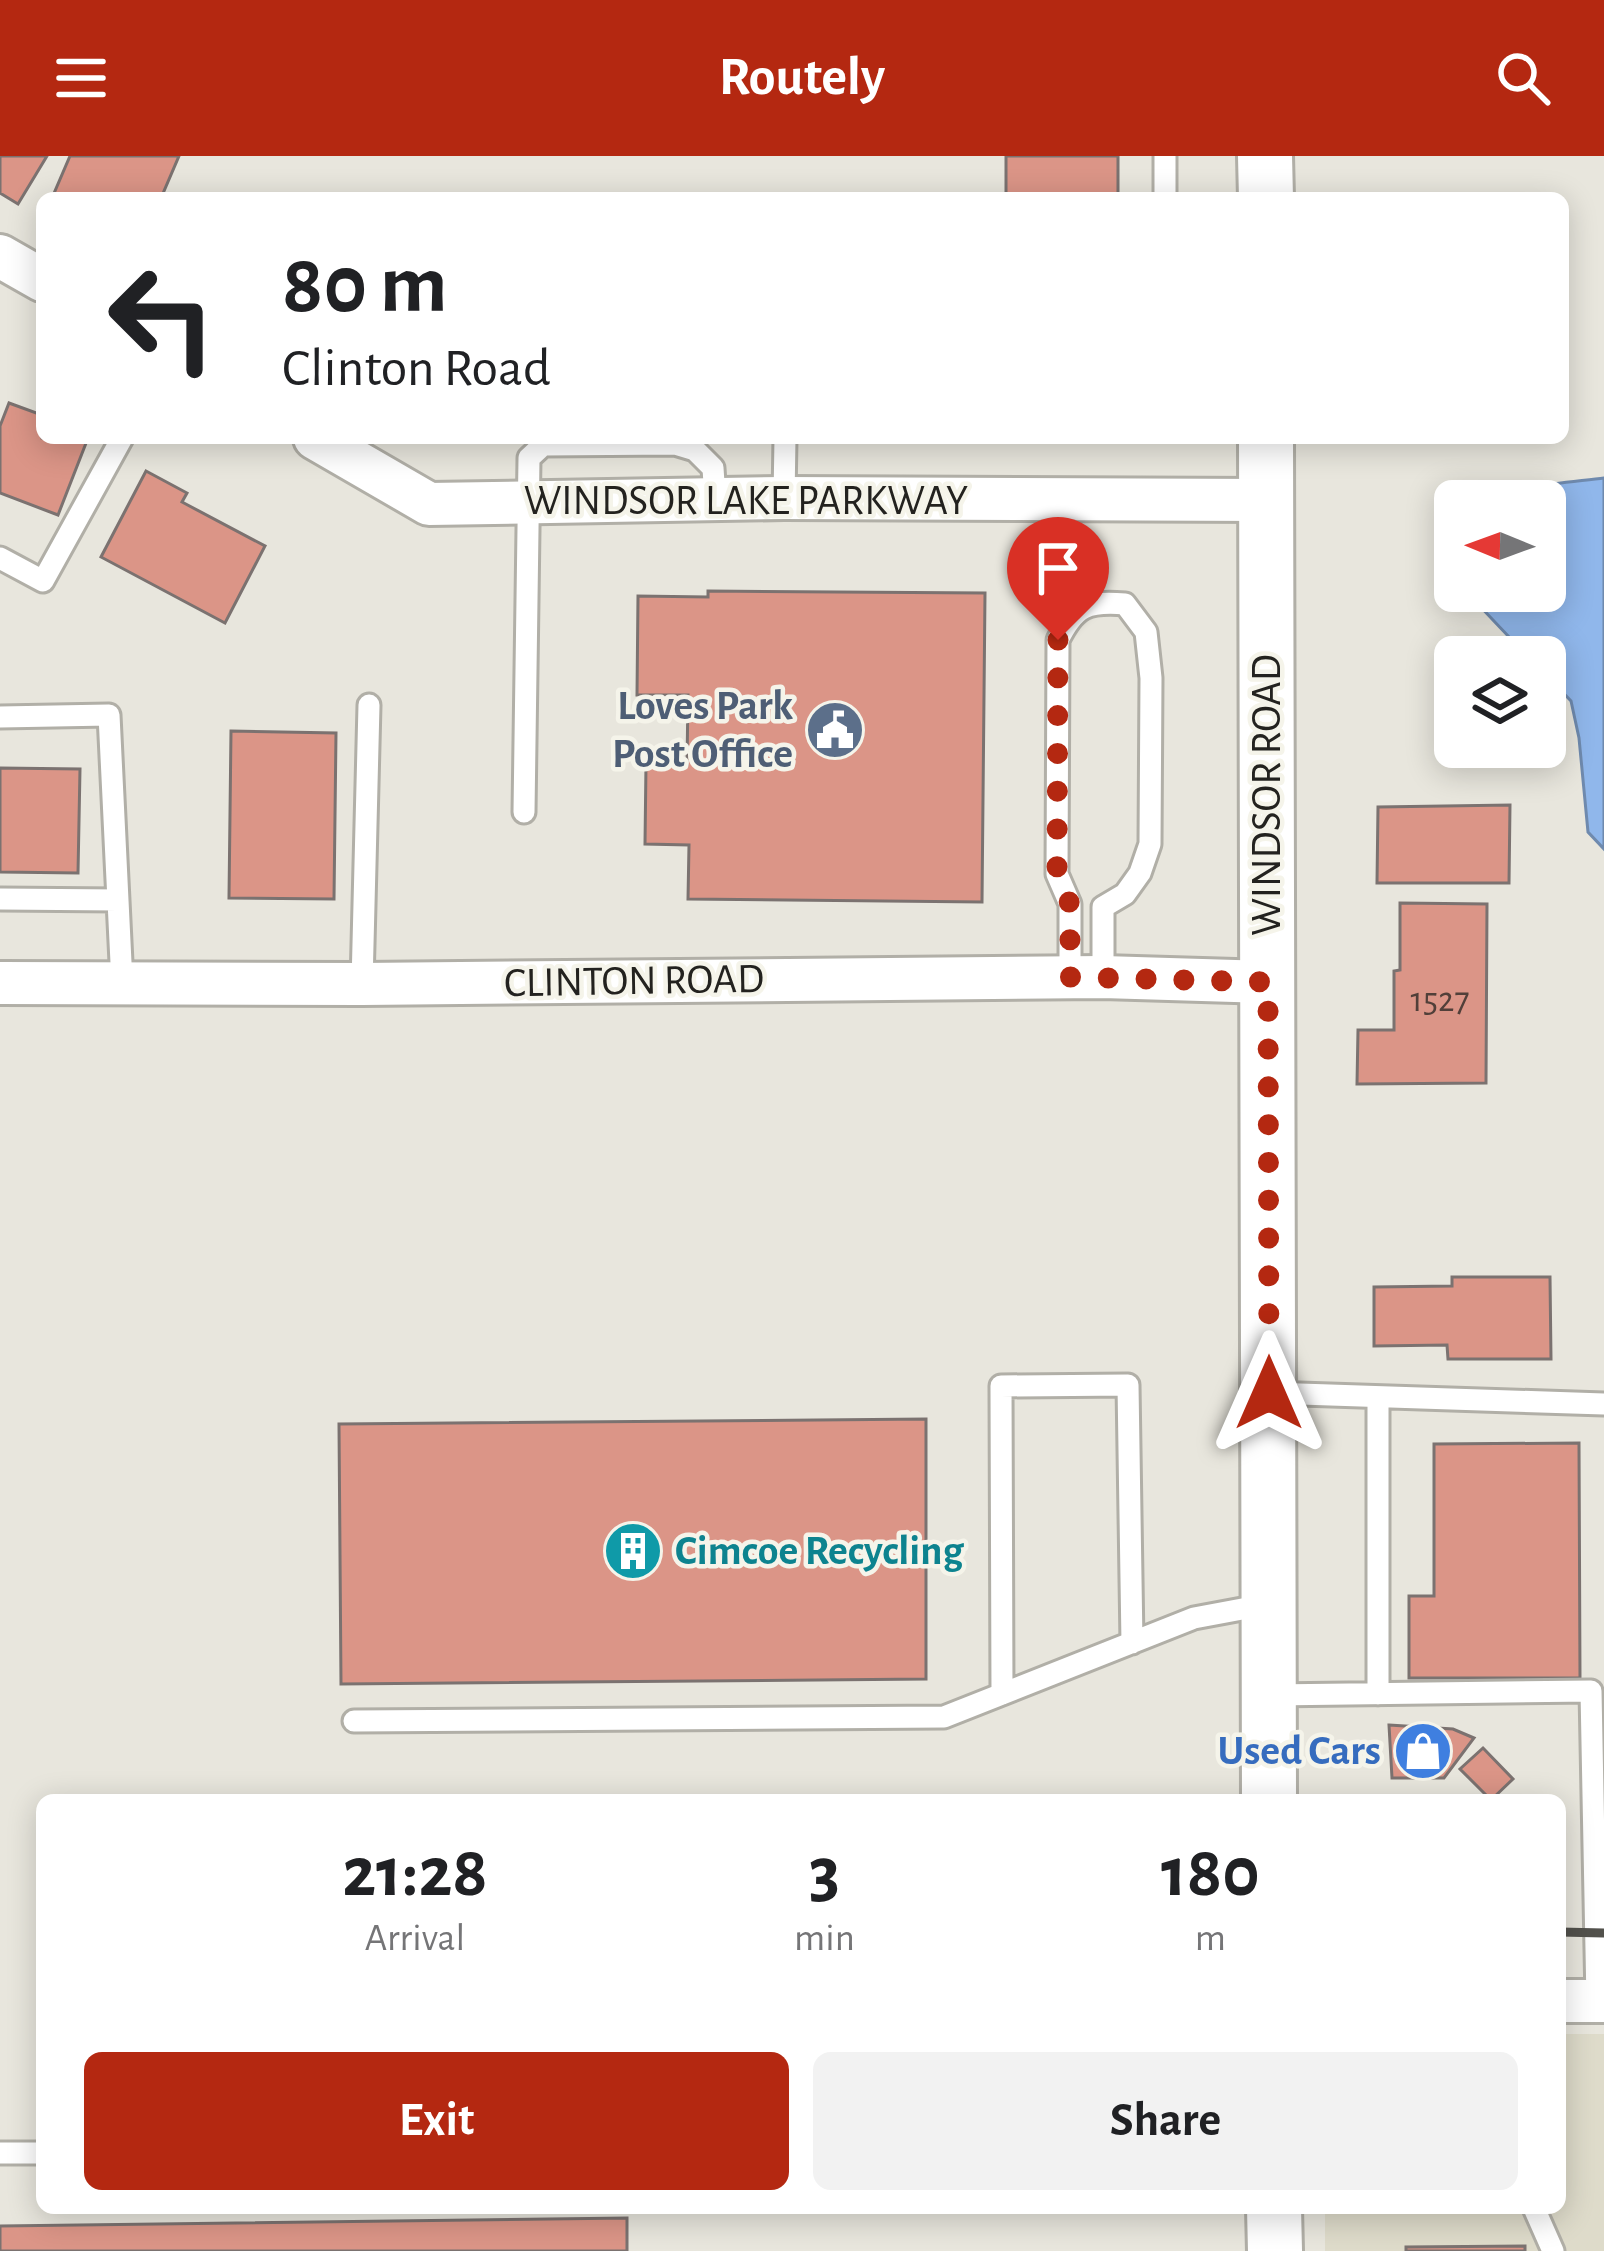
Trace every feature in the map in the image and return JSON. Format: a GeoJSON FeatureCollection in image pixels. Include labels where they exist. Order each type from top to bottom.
{"type":"FeatureCollection","features":[{"type":"Feature","properties":{"kind":"street"},"geometry":{"type":"LineString","coordinates":[[1265,156],[1266,192]]}},
{"type":"Feature","properties":{"kind":"street"},"geometry":{"type":"LineString","coordinates":[[0,256],[36,277]]}},
{"type":"Feature","properties":{"kind":"street","name":"WINDSOR LAKE PARKWAY"},"geometry":{"type":"LineString","coordinates":[[325,444],[429,504],[784,498],[1266,500]]}},
{"type":"Feature","properties":{"kind":"street","name":"WINDSOR ROAD"},"geometry":{"type":"LineString","coordinates":[[1266,444],[1269,1794]]}},
{"type":"Feature","properties":{"kind":"street","name":"CLINTON ROAD"},"geometry":{"type":"LineString","coordinates":[[0,983],[1087,977],[1268,982]]}},
{"type":"Feature","properties":{"kind":"street"},"geometry":{"type":"LineString","coordinates":[[1274,2214],[1275,2251]]}},
{"type":"Feature","properties":{"kind":"lane"},"geometry":{"type":"LineString","coordinates":[[1165,156],[1165,192]]}},
{"type":"Feature","properties":{"kind":"lane"},"geometry":{"type":"LineString","coordinates":[[0,558],[44,581],[119,444]]}},
{"type":"Feature","properties":{"kind":"lane"},"geometry":{"type":"LineString","coordinates":[[524,812],[529,458],[543,445],[675,444],[695,450],[713,468],[715,499]]}},
{"type":"Feature","properties":{"kind":"lane"},"geometry":{"type":"LineString","coordinates":[[784,498],[785,444]]}},
{"type":"Feature","properties":{"kind":"lane"},"geometry":{"type":"LineString","coordinates":[[1096,602],[1125,604],[1146,632],[1151,678],[1150,844],[1140,873],[1125,894],[1103,907],[1087,977],[1070,904],[1057,874],[1058,640],[1070,615],[1096,602]]}},
{"type":"Feature","properties":{"kind":"lane"},"geometry":{"type":"LineString","coordinates":[[362,984],[369,705]]}},
{"type":"Feature","properties":{"kind":"lane"},"geometry":{"type":"LineString","coordinates":[[0,717],[109,715],[122,983]]}},
{"type":"Feature","properties":{"kind":"lane"},"geometry":{"type":"LineString","coordinates":[[0,899],[118,900]]}},
{"type":"Feature","properties":{"kind":"lane"},"geometry":{"type":"LineString","coordinates":[[1002,1694],[1001,1386],[1128,1385],[1132,1642]]}},
{"type":"Feature","properties":{"kind":"lane"},"geometry":{"type":"LineString","coordinates":[[1269,1393],[1604,1404]]}},
{"type":"Feature","properties":{"kind":"lane"},"geometry":{"type":"LineString","coordinates":[[1378,1397],[1378,1694]]}},
{"type":"Feature","properties":{"kind":"lane"},"geometry":{"type":"LineString","coordinates":[[354,1721],[944,1718],[1194,1618],[1269,1604]]}},
{"type":"Feature","properties":{"kind":"lane"},"geometry":{"type":"LineString","coordinates":[[1587,2001],[1591,1691],[1604,1671]]}},
{"type":"Feature","properties":{"kind":"lane"},"geometry":{"type":"LineString","coordinates":[[1270,1695],[1591,1691]]}},
{"type":"Feature","properties":{"kind":"lane"},"geometry":{"type":"LineString","coordinates":[[0,2153],[36,2153]]}},
{"type":"Feature","properties":{"kind":"lane"},"geometry":{"type":"LineString","coordinates":[[1537,2214],[1552,2251]]}},
{"type":"Feature","properties":{"kind":"shaded area"},"geometry":{"type":"Polygon","coordinates":[[[1566,2034],[1604,2034],[1604,2251],[1325,2251],[1325,2214],[1566,2214],[1566,2034]]]}},
{"type":"Feature","properties":{"kind":"water"},"geometry":{"type":"Polygon","coordinates":[[[1604,478],[1604,849],[1588,832],[1579,738],[1566,696],[1566,636],[1508,636],[1485,612],[1566,612],[1566,483],[1604,478]]]}},
{"type":"Feature","properties":{"kind":"building"},"geometry":{"type":"Polygon","coordinates":[[[0,156],[47,156],[18,204],[0,193],[0,156]]]}},
{"type":"Feature","properties":{"kind":"building"},"geometry":{"type":"Polygon","coordinates":[[[70,156],[179,156],[164,192],[55,192],[70,156]]]}},
{"type":"Feature","properties":{"kind":"building"},"geometry":{"type":"Polygon","coordinates":[[[1006,156],[1118,156],[1118,192],[1006,192],[1006,156]]]}},
{"type":"Feature","properties":{"kind":"building"},"geometry":{"type":"Polygon","coordinates":[[[9,403],[36,413],[36,444],[86,444],[58,515],[0,493],[0,426],[9,403]]]}},
{"type":"Feature","properties":{"kind":"building"},"geometry":{"type":"Polygon","coordinates":[[[146,471],[187,493],[182,502],[265,546],[225,623],[101,557],[146,471]]]}},
{"type":"Feature","properties":{"kind":"building","name":"Loves Park Post Office"},"geometry":{"type":"Polygon","coordinates":[[[708,591],[985,593],[982,902],[688,899],[689,845],[645,844],[646,764],[687,765],[688,695],[637,695],[638,596],[708,597],[708,591]]]}},
{"type":"Feature","properties":{"kind":"building"},"geometry":{"type":"Polygon","coordinates":[[[231,731],[336,733],[334,899],[229,898],[231,731]]]}},
{"type":"Feature","properties":{"kind":"building"},"geometry":{"type":"Polygon","coordinates":[[[0,768],[80,769],[78,873],[0,872],[0,768]]]}},
{"type":"Feature","properties":{"kind":"building"},"geometry":{"type":"Polygon","coordinates":[[[1510,805],[1509,883],[1377,883],[1378,807],[1510,805]]]}},
{"type":"Feature","properties":{"kind":"building"},"geometry":{"type":"Polygon","coordinates":[[[1400,903],[1487,904],[1486,1083],[1357,1084],[1358,1030],[1394,1030],[1400,903]]]}},
{"type":"Feature","properties":{"kind":"building"},"geometry":{"type":"Polygon","coordinates":[[[1452,1277],[1550,1277],[1551,1359],[1448,1359],[1447,1345],[1374,1346],[1374,1287],[1452,1286],[1452,1277]]]}},
{"type":"Feature","properties":{"kind":"building","name":"Cimcoe Recycling"},"geometry":{"type":"Polygon","coordinates":[[[926,1419],[926,1679],[341,1684],[339,1424],[926,1419]]]}},
{"type":"Feature","properties":{"kind":"building"},"geometry":{"type":"Polygon","coordinates":[[[1579,1443],[1580,1678],[1409,1678],[1409,1596],[1434,1596],[1434,1444],[1579,1443]]]}},
{"type":"Feature","properties":{"kind":"building"},"geometry":{"type":"Polygon","coordinates":[[[1389,1725],[1453,1729],[1474,1738],[1444,1778],[1392,1778],[1389,1725]]]}},
{"type":"Feature","properties":{"kind":"building"},"geometry":{"type":"Polygon","coordinates":[[[1483,1748],[1513,1779],[1497,1794],[1485,1794],[1460,1769],[1483,1748]]]}},
{"type":"Feature","properties":{"kind":"building"},"geometry":{"type":"Polygon","coordinates":[[[627,2218],[627,2251],[0,2251],[0,2226],[627,2218]]]}},
{"type":"Feature","properties":{"kind":"building"},"geometry":{"type":"Polygon","coordinates":[[[1525,2246],[1525,2251],[1406,2251],[1406,2247],[1525,2246]]]}},
{"type":"Feature","properties":{"kind":"railway"},"geometry":{"type":"LineString","coordinates":[[1566,1932],[1604,1933]]}},
{"type":"Feature","properties":{"kind":"place","name":"Loves Park Post Office"},"geometry":{"type":"Point","coordinates":[835,730]}},
{"type":"Feature","properties":{"kind":"place","name":"Cimcoe Recycling"},"geometry":{"type":"Point","coordinates":[633,1551]}},
{"type":"Feature","properties":{"kind":"place","name":"Used Cars"},"geometry":{"type":"Point","coordinates":[1423,1751]}},
{"type":"Feature","properties":{"kind":"route"},"geometry":{"type":"LineString","coordinates":[[1058,640],[1057,874],[1070,904],[1070,977],[1268,982],[1269,1393]]}}]}
